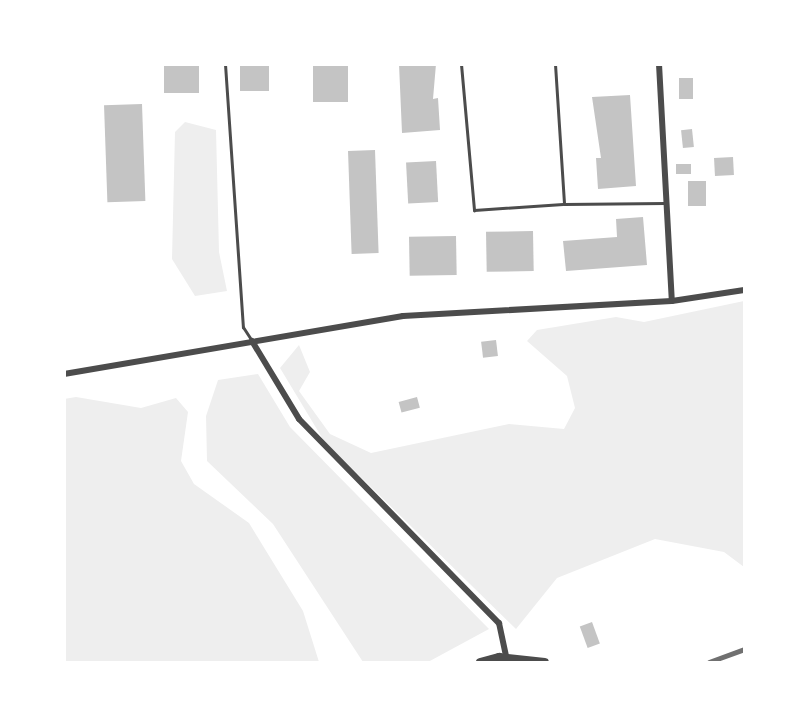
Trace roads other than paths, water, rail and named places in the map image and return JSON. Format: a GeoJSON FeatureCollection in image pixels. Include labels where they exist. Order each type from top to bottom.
{"type":"FeatureCollection","features":[{"type":"Feature","properties":{"kind":"street"},"geometry":{"type":"LineString","coordinates":[[659,64],[672,301]]}},
{"type":"Feature","properties":{"kind":"street"},"geometry":{"type":"LineString","coordinates":[[64,374],[403,316],[672,301],[744,290]]}},
{"type":"Feature","properties":{"kind":"street"},"geometry":{"type":"LineString","coordinates":[[252,341],[299,419],[499,623],[506,657]]}},
{"type":"Feature","properties":{"kind":"street"},"geometry":{"type":"LineString","coordinates":[[480,663],[506,657],[545,663]]}},
{"type":"Feature","properties":{"kind":"lane"},"geometry":{"type":"LineString","coordinates":[[225,64],[243,327],[252,341]]}},
{"type":"Feature","properties":{"kind":"lane"},"geometry":{"type":"LineString","coordinates":[[461,64],[474,210],[564,204],[667,203]]}},
{"type":"Feature","properties":{"kind":"lane"},"geometry":{"type":"LineString","coordinates":[[555,64],[564,204]]}},
{"type":"Feature","properties":{"kind":"railway"},"geometry":{"type":"LineString","coordinates":[[709,662],[744,649]]}}]}
